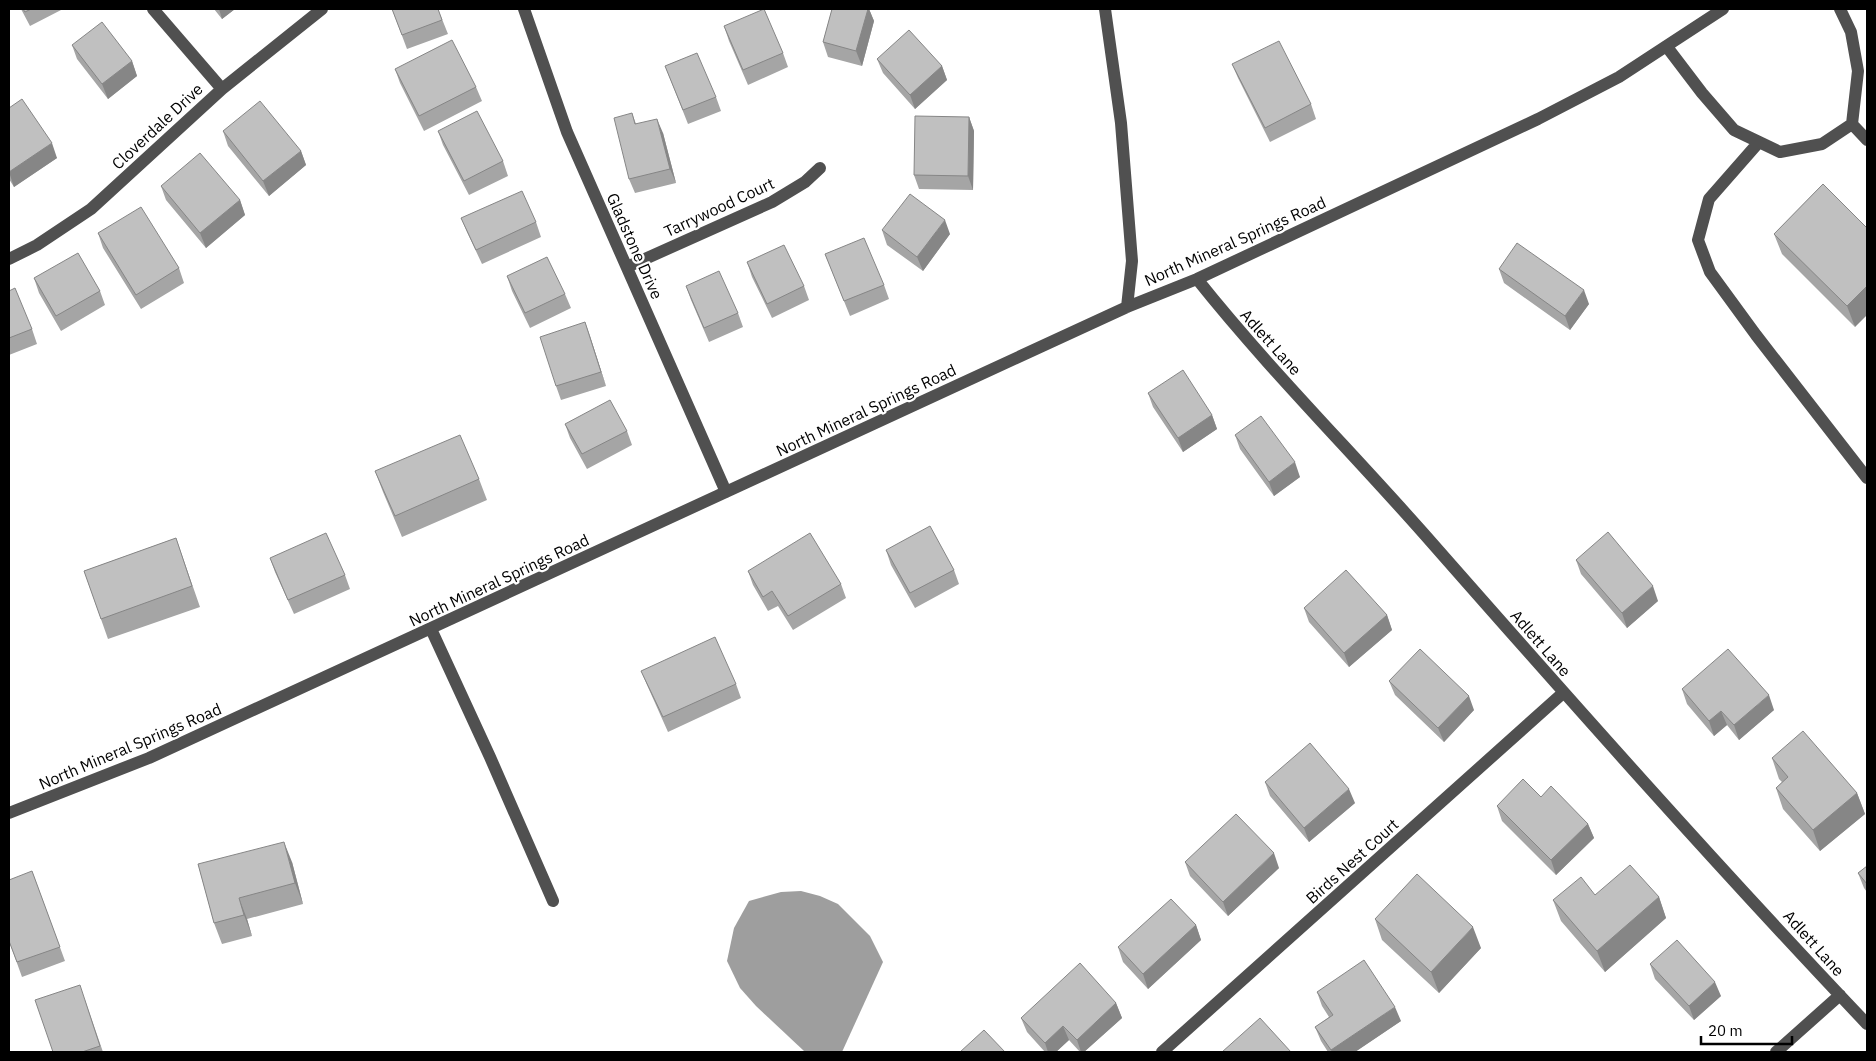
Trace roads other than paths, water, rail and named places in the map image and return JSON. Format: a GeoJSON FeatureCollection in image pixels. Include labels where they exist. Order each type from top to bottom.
{"type":"FeatureCollection","features":[{"type":"Feature","properties":{"kind":"street"},"geometry":{"type":"LineString","coordinates":[[153,9],[222,89]]}},
{"type":"Feature","properties":{"kind":"street","name":"Cloverdale Drive"},"geometry":{"type":"LineString","coordinates":[[9,259],[37,245],[92,208],[222,89],[322,9]]}},
{"type":"Feature","properties":{"kind":"street","name":"Gladstone Drive"},"geometry":{"type":"LineString","coordinates":[[524,9],[567,132],[726,492]]}},
{"type":"Feature","properties":{"kind":"street"},"geometry":{"type":"LineString","coordinates":[[1105,9],[1121,123],[1132,261],[1127,307]]}},
{"type":"Feature","properties":{"kind":"street","name":"North Mineral Springs Road"},"geometry":{"type":"LineString","coordinates":[[9,813],[150,758],[1127,307],[1197,279],[1538,119],[1619,77],[1723,9]]}},
{"type":"Feature","properties":{"kind":"street"},"geometry":{"type":"LineString","coordinates":[[1840,9],[1851,32],[1858,71],[1852,124],[1867,140]]}},
{"type":"Feature","properties":{"kind":"street"},"geometry":{"type":"LineString","coordinates":[[1667,47],[1702,93],[1734,130],[1780,152],[1822,144],[1852,124]]}},
{"type":"Feature","properties":{"kind":"street"},"geometry":{"type":"LineString","coordinates":[[1759,142],[1709,199],[1698,240],[1710,272],[1756,335],[1867,478]]}},
{"type":"Feature","properties":{"kind":"street","name":"Tarrywood Court"},"geometry":{"type":"LineString","coordinates":[[627,267],[772,202],[805,182],[820,168]]}},
{"type":"Feature","properties":{"kind":"street","name":"Adlett Lane"},"geometry":{"type":"LineString","coordinates":[[1197,279],[1260,355],[1422,532],[1563,693],[1867,1024]]}},
{"type":"Feature","properties":{"kind":"street"},"geometry":{"type":"LineString","coordinates":[[431,629],[554,900]]}},
{"type":"Feature","properties":{"kind":"street","name":"Birds Nest Court"},"geometry":{"type":"LineString","coordinates":[[1162,1052],[1563,693]]}},
{"type":"Feature","properties":{"kind":"street"},"geometry":{"type":"LineString","coordinates":[[1776,1052],[1840,995]]}}]}
